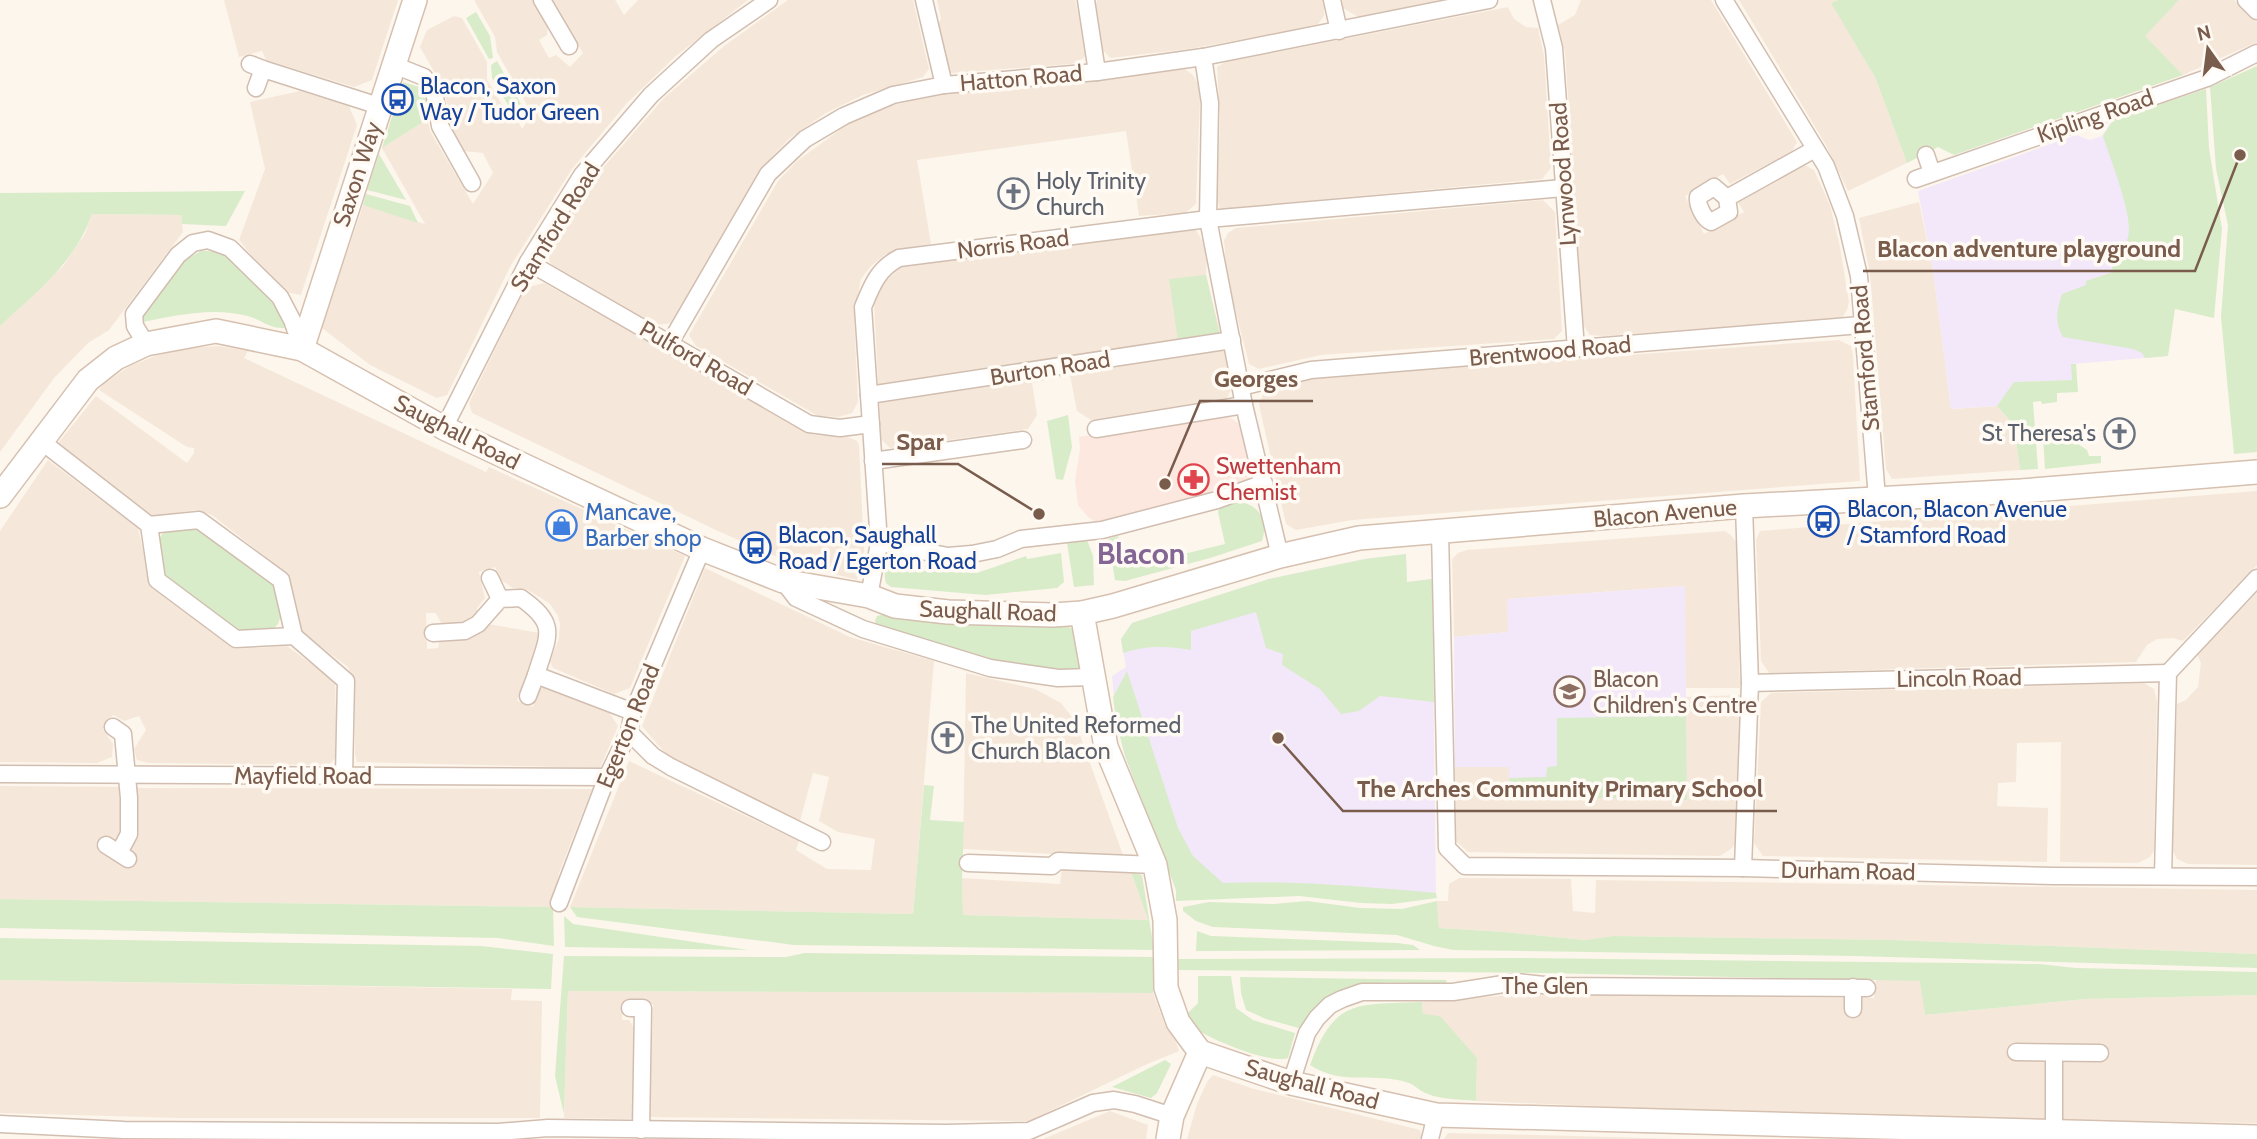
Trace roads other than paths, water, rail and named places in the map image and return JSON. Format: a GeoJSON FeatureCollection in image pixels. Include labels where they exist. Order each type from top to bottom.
{"type":"FeatureCollection","features":[{"type":"Feature","properties":{"kind":"street","name":"Saxon Way"},"geometry":{"type":"LineString","coordinates":[[302,349],[415,0]]}},
{"type":"Feature","properties":{"kind":"street"},"geometry":{"type":"LineString","coordinates":[[542,0],[561,42]]}},
{"type":"Feature","properties":{"kind":"street","name":"Stamford Road"},"geometry":{"type":"LineString","coordinates":[[443,428],[528,262],[582,175],[651,95],[711,40],[769,0]]}},
{"type":"Feature","properties":{"kind":"street"},"geometry":{"type":"LineString","coordinates":[[924,0],[944,85]]}},
{"type":"Feature","properties":{"kind":"street"},"geometry":{"type":"LineString","coordinates":[[1086,0],[1097,72]]}},
{"type":"Feature","properties":{"kind":"street"},"geometry":{"type":"LineString","coordinates":[[1332,0],[1339,31]]}},
{"type":"Feature","properties":{"kind":"street","name":"Hatton Road"},"geometry":{"type":"LineString","coordinates":[[670,343],[768,174],[805,139],[844,116],[893,95],[944,85],[1097,72],[1203,57],[1489,0]]}},
{"type":"Feature","properties":{"kind":"street","name":"Lynwood Road"},"geometry":{"type":"LineString","coordinates":[[1542,0],[1554,48],[1576,349]]}},
{"type":"Feature","properties":{"kind":"street","name":"Stamford Road"},"geometry":{"type":"LineString","coordinates":[[1724,0],[1826,166],[1845,216],[1859,276],[1877,498]]}},
{"type":"Feature","properties":{"kind":"street"},"geometry":{"type":"LineString","coordinates":[[2246,0],[2257,11]]}},
{"type":"Feature","properties":{"kind":"street","name":"Kipling Road"},"geometry":{"type":"LineString","coordinates":[[1916,179],[2207,78],[2257,53]]}},
{"type":"Feature","properties":{"kind":"street"},"geometry":{"type":"LineString","coordinates":[[1203,57],[1210,103],[1208,219],[1244,405],[1280,556]]}},
{"type":"Feature","properties":{"kind":"street"},"geometry":{"type":"LineString","coordinates":[[394,65],[424,76],[433,91],[440,126],[472,172]]}},
{"type":"Feature","properties":{"kind":"street"},"geometry":{"type":"LineString","coordinates":[[256,88],[257,66],[379,106]]}},
{"type":"Feature","properties":{"kind":"street"},"geometry":{"type":"LineString","coordinates":[[1727,198],[1815,149]]}},
{"type":"Feature","properties":{"kind":"street"},"geometry":{"type":"LineString","coordinates":[[1926,155],[1932,173]]}},
{"type":"Feature","properties":{"kind":"street","name":"Norris Road"},"geometry":{"type":"LineString","coordinates":[[869,596],[879,543],[863,307],[873,281],[886,265],[899,258],[1208,219],[1563,188]]}},
{"type":"Feature","properties":{"kind":"street"},"geometry":{"type":"LineString","coordinates":[[146,344],[135,326],[134,314],[178,255],[193,243],[208,240],[230,248],[280,297],[302,349]]}},
{"type":"Feature","properties":{"kind":"street","name":"Pulford Road"},"geometry":{"type":"LineString","coordinates":[[528,262],[809,424],[840,428],[871,424]]}},
{"type":"Feature","properties":{"kind":"street","name":"Brentwood Road"},"geometry":{"type":"LineString","coordinates":[[1241,387],[1311,370],[1861,325]]}},
{"type":"Feature","properties":{"kind":"street","name":"Saughall Road"},"geometry":{"type":"LineString","coordinates":[[0,496],[88,380],[116,358],[146,344],[216,331],[302,349],[443,428],[702,549],[783,581],[869,596],[895,606],[948,612],[1053,615],[1082,613],[1106,747],[1155,865],[1165,920],[1168,997],[1178,1022],[1200,1052],[1292,1083],[1436,1115],[1822,1133],[2257,1137]]}},
{"type":"Feature","properties":{"kind":"street","name":"Burton Road"},"geometry":{"type":"LineString","coordinates":[[869,396],[1232,340]]}},
{"type":"Feature","properties":{"kind":"street"},"geometry":{"type":"LineString","coordinates":[[1096,429],[1244,405]]}},
{"type":"Feature","properties":{"kind":"street"},"geometry":{"type":"LineString","coordinates":[[873,461],[1023,440]]}},
{"type":"Feature","properties":{"kind":"street"},"geometry":{"type":"LineString","coordinates":[[41,441],[149,525],[158,580],[236,639],[294,636]]}},
{"type":"Feature","properties":{"kind":"street","name":"Blacon Avenue"},"geometry":{"type":"LineString","coordinates":[[1082,613],[1280,556],[1359,538],[1744,506],[2021,491],[2257,471]]}},
{"type":"Feature","properties":{"kind":"street"},"geometry":{"type":"LineString","coordinates":[[879,543],[948,556],[972,554],[1021,540],[1102,530],[1217,500],[1264,483]]}},
{"type":"Feature","properties":{"kind":"street"},"geometry":{"type":"LineString","coordinates":[[1743,868],[1750,683],[1744,506]]}},
{"type":"Feature","properties":{"kind":"street"},"geometry":{"type":"LineString","coordinates":[[149,525],[199,520],[281,580],[294,636],[346,681],[344,776]]}},
{"type":"Feature","properties":{"kind":"street","name":"Durham Road"},"geometry":{"type":"LineString","coordinates":[[1440,531],[1447,848],[1465,866],[2257,877]]}},
{"type":"Feature","properties":{"kind":"street","name":"Egerton Road"},"geometry":{"type":"LineString","coordinates":[[559,903],[607,778],[629,732],[633,712],[702,549]]}},
{"type":"Feature","properties":{"kind":"street"},"geometry":{"type":"LineString","coordinates":[[489,578],[500,598]]}},
{"type":"Feature","properties":{"kind":"street"},"geometry":{"type":"LineString","coordinates":[[2163,876],[2168,673],[2257,578]]}},
{"type":"Feature","properties":{"kind":"street"},"geometry":{"type":"LineString","coordinates":[[783,581],[796,598],[863,629],[990,668],[1058,678],[1093,677]]}},
{"type":"Feature","properties":{"kind":"street"},"geometry":{"type":"LineString","coordinates":[[434,632],[465,631],[478,625],[500,598]]}},
{"type":"Feature","properties":{"kind":"street"},"geometry":{"type":"LineString","coordinates":[[500,598],[521,598],[545,619],[549,633],[528,696]]}},
{"type":"Feature","properties":{"kind":"street","name":"Lincoln Road"},"geometry":{"type":"LineString","coordinates":[[1750,683],[2168,673]]}},
{"type":"Feature","properties":{"kind":"street"},"geometry":{"type":"LineString","coordinates":[[536,675],[633,712]]}},
{"type":"Feature","properties":{"kind":"street"},"geometry":{"type":"LineString","coordinates":[[118,852],[129,834],[123,729]]}},
{"type":"Feature","properties":{"kind":"street"},"geometry":{"type":"LineString","coordinates":[[629,732],[653,756],[671,767],[822,842]]}},
{"type":"Feature","properties":{"kind":"street","name":"Mayfield Road"},"geometry":{"type":"LineString","coordinates":[[0,774],[607,778]]}},
{"type":"Feature","properties":{"kind":"street"},"geometry":{"type":"LineString","coordinates":[[968,864],[1052,866],[1058,861],[1155,865]]}},
{"type":"Feature","properties":{"kind":"street","name":"The Glen"},"geometry":{"type":"LineString","coordinates":[[1292,1083],[1307,1033],[1317,1017],[1330,1006],[1362,992],[1454,992],[1516,982],[1553,986],[1860,988],[1853,1009]]}},
{"type":"Feature","properties":{"kind":"street"},"geometry":{"type":"LineString","coordinates":[[630,1008],[643,1008],[641,1130]]}},
{"type":"Feature","properties":{"kind":"street"},"geometry":{"type":"LineString","coordinates":[[1168,1139],[1172,1116],[1200,1052]]}},
{"type":"Feature","properties":{"kind":"street"},"geometry":{"type":"LineString","coordinates":[[2016,1052],[2100,1054]]}},
{"type":"Feature","properties":{"kind":"street"},"geometry":{"type":"LineString","coordinates":[[2051,1135],[2054,1053]]}},
{"type":"Feature","properties":{"kind":"street"},"geometry":{"type":"LineString","coordinates":[[0,1124],[121,1134],[498,1136],[548,1128],[946,1133],[1029,1131],[1093,1103],[1114,1100],[1172,1116]]}},
{"type":"Feature","properties":{"kind":"street"},"geometry":{"type":"LineString","coordinates":[[1430,1139],[1436,1115]]}},
{"type":"Feature","properties":{"kind":"place","name":"Blacon, Saxon Way / Tudor Green"},"geometry":{"type":"Point","coordinates":[397,99]}},
{"type":"Feature","properties":{"kind":"place","name":"Blacon adventure playground"},"geometry":{"type":"Point","coordinates":[2240,155]}},
{"type":"Feature","properties":{"kind":"place","name":"Holy Trinity Church"},"geometry":{"type":"Point","coordinates":[1013,194]}},
{"type":"Feature","properties":{"kind":"place","name":"St Theresa's"},"geometry":{"type":"Point","coordinates":[2119,433]}},
{"type":"Feature","properties":{"kind":"place","name":"Swettenham Chemist"},"geometry":{"type":"Point","coordinates":[1193,479]}},
{"type":"Feature","properties":{"kind":"place","name":"Georges"},"geometry":{"type":"Point","coordinates":[1165,484]}},
{"type":"Feature","properties":{"kind":"place","name":"Spar"},"geometry":{"type":"Point","coordinates":[1039,514]}},
{"type":"Feature","properties":{"kind":"place","name":"Blacon, Blacon Avenue / Stamford Road"},"geometry":{"type":"Point","coordinates":[1824,522]}},
{"type":"Feature","properties":{"kind":"place","name":"Mancave, Barber shop"},"geometry":{"type":"Point","coordinates":[562,525]}},
{"type":"Feature","properties":{"kind":"place","name":"Blacon, Saughall Road / Egerton Road"},"geometry":{"type":"Point","coordinates":[755,548]}},
{"type":"Feature","properties":{"kind":"place","name":"Blacon Children's Centre"},"geometry":{"type":"Point","coordinates":[1570,692]}},
{"type":"Feature","properties":{"kind":"place","name":"The United Reformed Church Blacon"},"geometry":{"type":"Point","coordinates":[948,738]}},
{"type":"Feature","properties":{"kind":"place","name":"The Arches Community Primary School"},"geometry":{"type":"Point","coordinates":[1278,738]}},
{"type":"Feature","properties":{"kind":"district","name":"Blacon"},"geometry":{"type":"Point","coordinates":[1141,554]}}]}
